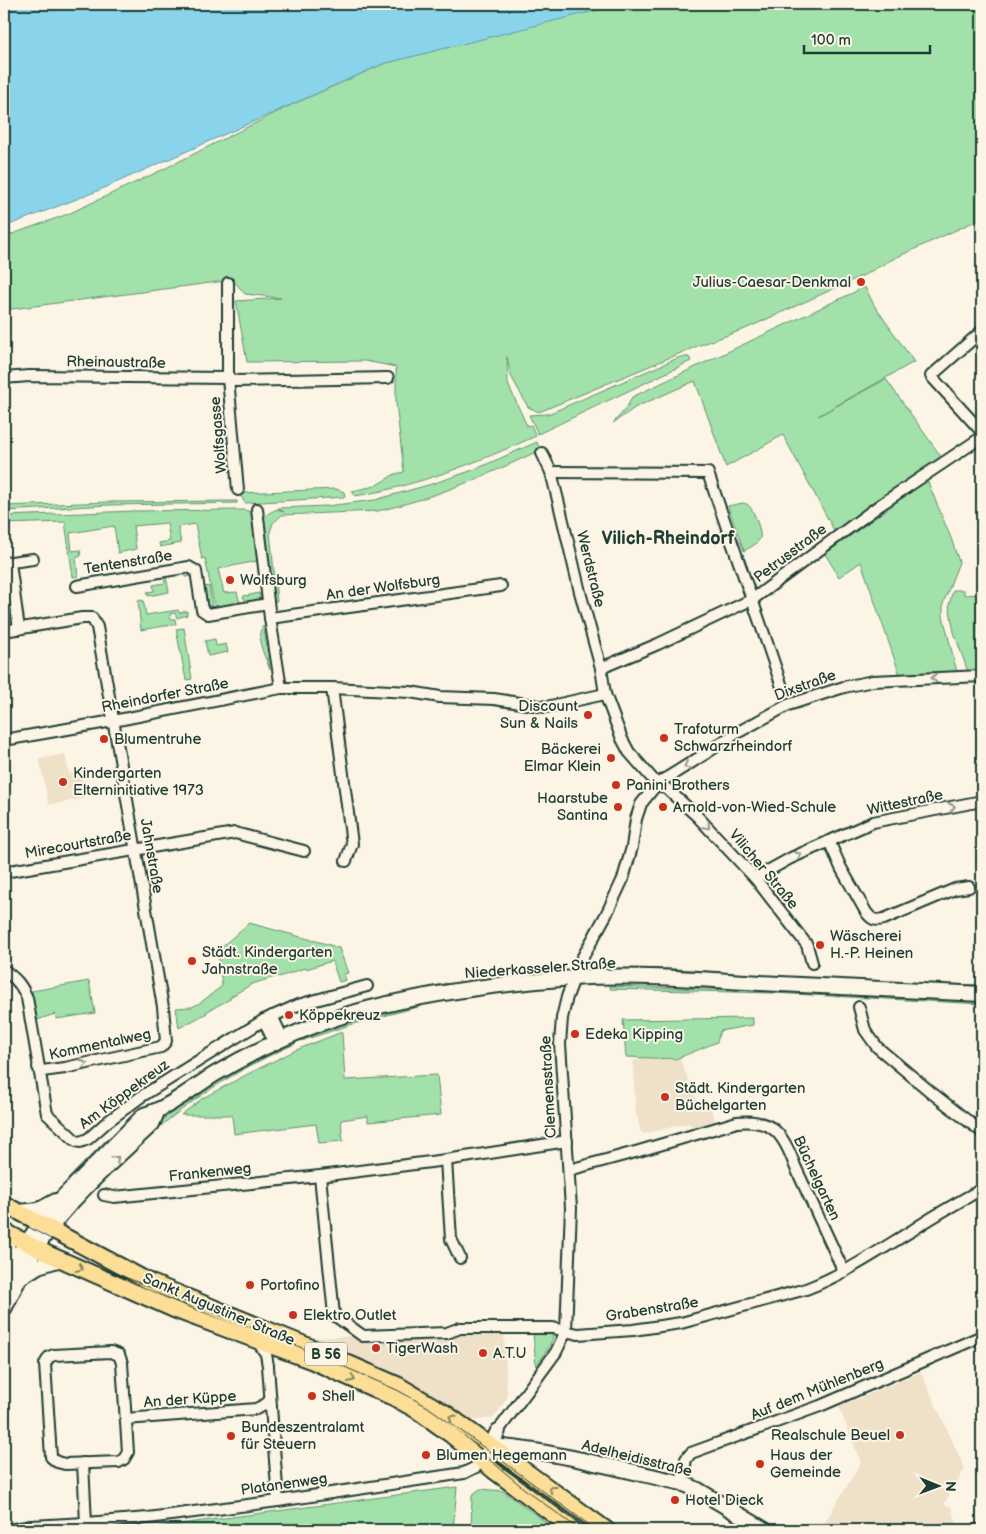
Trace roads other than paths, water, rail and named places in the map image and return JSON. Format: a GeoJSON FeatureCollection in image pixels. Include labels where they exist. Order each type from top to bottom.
{"type":"FeatureCollection","features":[{"type":"Feature","properties":{"kind":"main road","name":"Niederkasseler Straße"},"geometry":{"type":"LineString","coordinates":[[15,1274],[31,1245],[66,1201],[88,1185],[152,1124],[157,1112],[215,1074],[278,1041],[293,1034],[366,1010],[478,987],[606,977],[982,994]]}},
{"type":"Feature","properties":{"kind":"main road"},"geometry":{"type":"LineString","coordinates":[[19,1212],[44,1208],[66,1201],[67,1226],[73,1241]]}},
{"type":"Feature","properties":{"kind":"main road","name":"Sankt Augustiner Straße"},"geometry":{"type":"LineString","coordinates":[[4,1204],[150,1282],[374,1374],[398,1386],[446,1414],[607,1530]]}},
{"type":"Feature","properties":{"kind":"main road","name":"Sankt Augustiner Straße"},"geometry":{"type":"LineString","coordinates":[[4,1231],[61,1259],[175,1310],[286,1351],[355,1380],[416,1410],[451,1435],[494,1472],[574,1530]]}},
{"type":"Feature","properties":{"kind":"main road"},"geometry":{"type":"LineString","coordinates":[[4,1237],[15,1274],[4,1309]]}},
{"type":"Feature","properties":{"kind":"main road"},"geometry":{"type":"LineString","coordinates":[[4,1284],[15,1274],[61,1259]]}},
{"type":"Feature","properties":{"kind":"main road","name":"Clemensstraße"},"geometry":{"type":"LineString","coordinates":[[482,1461],[492,1446],[498,1431]]}},
{"type":"Feature","properties":{"kind":"main road","name":"Adelheidisstraße"},"geometry":{"type":"LineString","coordinates":[[492,1446],[516,1448],[682,1479],[765,1530]]}},
{"type":"Feature","properties":{"kind":"street"},"geometry":{"type":"LineString","coordinates":[[228,283],[228,378]]}},
{"type":"Feature","properties":{"kind":"street"},"geometry":{"type":"LineString","coordinates":[[982,331],[931,376],[982,432]]}},
{"type":"Feature","properties":{"kind":"street","name":"Rheinaustraße"},"geometry":{"type":"LineString","coordinates":[[4,378],[29,376],[228,378],[236,381],[388,378]]}},
{"type":"Feature","properties":{"kind":"street","name":"Wolfsgasse"},"geometry":{"type":"LineString","coordinates":[[228,378],[238,490]]}},
{"type":"Feature","properties":{"kind":"street","name":"Petrusstraße"},"geometry":{"type":"LineString","coordinates":[[601,668],[643,651],[753,599],[880,505],[982,437]]}},
{"type":"Feature","properties":{"kind":"street","name":"Werdstraße"},"geometry":{"type":"LineString","coordinates":[[542,453],[551,472],[580,592],[601,668],[605,694]]}},
{"type":"Feature","properties":{"kind":"street"},"geometry":{"type":"LineString","coordinates":[[551,472],[708,474],[753,599],[784,693]]}},
{"type":"Feature","properties":{"kind":"street"},"geometry":{"type":"LineString","coordinates":[[257,509],[268,604],[281,688]]}},
{"type":"Feature","properties":{"kind":"street"},"geometry":{"type":"LineString","coordinates":[[4,632],[19,629],[7,563],[33,559]]}},
{"type":"Feature","properties":{"kind":"street","name":"Tentenstraße"},"geometry":{"type":"LineString","coordinates":[[77,586],[189,567],[196,571],[202,610],[208,614],[268,604]]}},
{"type":"Feature","properties":{"kind":"street","name":"An der Wolfsburg"},"geometry":{"type":"LineString","coordinates":[[270,618],[501,586]]}},
{"type":"Feature","properties":{"kind":"street","name":"Jahnstraße"},"geometry":{"type":"LineString","coordinates":[[19,629],[82,618],[92,618],[97,627],[163,1007],[166,1041]]}},
{"type":"Feature","properties":{"kind":"street","name":"Dixstraße"},"geometry":{"type":"LineString","coordinates":[[657,784],[734,735],[788,704],[844,687],[873,681],[982,676]]}},
{"type":"Feature","properties":{"kind":"street","name":"Rheindorfer Straße"},"geometry":{"type":"LineString","coordinates":[[4,740],[281,688],[332,688],[410,692],[494,699],[546,706],[605,694]]}},
{"type":"Feature","properties":{"kind":"street"},"geometry":{"type":"LineString","coordinates":[[332,688],[352,844],[346,861]]}},
{"type":"Feature","properties":{"kind":"street"},"geometry":{"type":"LineString","coordinates":[[605,694],[628,752],[657,784]]}},
{"type":"Feature","properties":{"kind":"street","name":"Vilicher Straße"},"geometry":{"type":"LineString","coordinates":[[657,784],[667,789],[697,816],[755,878],[807,945],[812,963]]}},
{"type":"Feature","properties":{"kind":"street","name":"Clemensstraße"},"geometry":{"type":"LineString","coordinates":[[498,1431],[556,1352],[566,1331],[571,1208],[560,1044],[562,1018],[567,996],[580,962],[623,879],[632,847],[640,804],[657,784]]}},
{"type":"Feature","properties":{"kind":"street","name":"Wittestraße"},"geometry":{"type":"LineString","coordinates":[[755,878],[791,858],[873,822],[982,801]]}},
{"type":"Feature","properties":{"kind":"street","name":"Mirecourtstraße"},"geometry":{"type":"LineString","coordinates":[[4,872],[235,833],[304,851]]}},
{"type":"Feature","properties":{"kind":"street"},"geometry":{"type":"LineString","coordinates":[[829,841],[840,868],[866,912],[877,921],[955,889],[969,887]]}},
{"type":"Feature","properties":{"kind":"street"},"geometry":{"type":"LineString","coordinates":[[4,970],[17,980],[26,998],[38,1067]]}},
{"type":"Feature","properties":{"kind":"street","name":"Am Köppekreuz"},"geometry":{"type":"LineString","coordinates":[[38,1067],[47,1114],[76,1141],[80,1142],[88,1138],[142,1096],[268,1018],[298,1005],[367,986]]}},
{"type":"Feature","properties":{"kind":"street"},"geometry":{"type":"LineString","coordinates":[[859,1007],[865,1030],[877,1047],[932,1094],[982,1132]]}},
{"type":"Feature","properties":{"kind":"street"},"geometry":{"type":"LineString","coordinates":[[268,1018],[278,1041]]}},
{"type":"Feature","properties":{"kind":"street","name":"Kommentalweg"},"geometry":{"type":"LineString","coordinates":[[38,1067],[42,1071],[65,1068],[161,1047],[166,1041]]}},
{"type":"Feature","properties":{"kind":"street","name":"Büchelgarten"},"geometry":{"type":"LineString","coordinates":[[569,1170],[737,1122],[751,1121],[763,1123],[781,1136],[844,1272]]}},
{"type":"Feature","properties":{"kind":"street","name":"Frankenweg"},"geometry":{"type":"LineString","coordinates":[[104,1195],[114,1197],[320,1176],[446,1160],[567,1141]]}},
{"type":"Feature","properties":{"kind":"street"},"geometry":{"type":"LineString","coordinates":[[446,1160],[451,1239],[460,1258]]}},
{"type":"Feature","properties":{"kind":"street","name":"Grabenstraße"},"geometry":{"type":"LineString","coordinates":[[320,1176],[334,1316],[363,1336],[447,1333],[460,1328],[553,1328],[578,1334],[633,1330],[681,1323],[806,1289],[844,1272],[982,1189]]}},
{"type":"Feature","properties":{"kind":"street","name":"Auf dem Mühlenberg"},"geometry":{"type":"LineString","coordinates":[[682,1479],[686,1459],[691,1453],[820,1406],[982,1336]]}},
{"type":"Feature","properties":{"kind":"street"},"geometry":{"type":"LineString","coordinates":[[258,1342],[266,1354],[268,1366],[278,1501]]}},
{"type":"Feature","properties":{"kind":"street"},"geometry":{"type":"LineString","coordinates":[[268,1366],[272,1357],[279,1352],[286,1351]]}},
{"type":"Feature","properties":{"kind":"street"},"geometry":{"type":"LineString","coordinates":[[111,1352],[119,1355],[122,1363],[128,1452],[124,1459],[119,1462],[83,1463],[65,1464],[57,1462],[51,1457],[45,1364],[51,1356],[111,1352]]}},
{"type":"Feature","properties":{"kind":"street","name":"An der Küppe"},"geometry":{"type":"LineString","coordinates":[[126,1419],[256,1409],[270,1400]]}},
{"type":"Feature","properties":{"kind":"street","name":"An der Küppe"},"geometry":{"type":"LineString","coordinates":[[256,1409],[267,1414],[272,1419]]}},
{"type":"Feature","properties":{"kind":"street","name":"Platanenweg"},"geometry":{"type":"LineString","coordinates":[[8,1530],[31,1526],[148,1518],[278,1501],[464,1473],[476,1467],[482,1461]]}},
{"type":"Feature","properties":{"kind":"street"},"geometry":{"type":"LineString","coordinates":[[83,1463],[86,1523]]}},
{"type":"Feature","properties":{"kind":"street"},"geometry":{"type":"LineString","coordinates":[[977,1530],[982,1529]]}},
{"type":"Feature","properties":{"kind":"water"},"geometry":{"type":"Polygon","coordinates":[[[4,4],[621,4],[383,64],[95,192],[4,227],[4,4]]]}},
{"type":"Feature","properties":{"kind":"tram line"},"geometry":{"type":"LineString","coordinates":[[4,1214],[113,1272],[286,1341],[397,1390],[428,1407],[596,1530]]}},
{"type":"Feature","properties":{"kind":"tram line"},"geometry":{"type":"LineString","coordinates":[[484,1455],[527,1491],[580,1530]]}},
{"type":"Feature","properties":{"kind":"place","name":"Julius-Caesar-Denkmal"},"geometry":{"type":"Point","coordinates":[861,282]}},
{"type":"Feature","properties":{"kind":"place","name":"Wolfsburg"},"geometry":{"type":"Point","coordinates":[230,580]}},
{"type":"Feature","properties":{"kind":"place","name":"Discount Sun & Nails"},"geometry":{"type":"Point","coordinates":[588,715]}},
{"type":"Feature","properties":{"kind":"place","name":"Trafoturm Schwarzrheindorf"},"geometry":{"type":"Point","coordinates":[664,738]}},
{"type":"Feature","properties":{"kind":"place","name":"Blumentruhe"},"geometry":{"type":"Point","coordinates":[104,739]}},
{"type":"Feature","properties":{"kind":"place","name":"Bäckerei Elmar Klein"},"geometry":{"type":"Point","coordinates":[611,758]}},
{"type":"Feature","properties":{"kind":"place","name":"Kindergarten Elterninitiative 1973"},"geometry":{"type":"Point","coordinates":[63,782]}},
{"type":"Feature","properties":{"kind":"place","name":"Panini Brothers"},"geometry":{"type":"Point","coordinates":[616,785]}},
{"type":"Feature","properties":{"kind":"place","name":"Haarstube Santina"},"geometry":{"type":"Point","coordinates":[618,807]}},
{"type":"Feature","properties":{"kind":"place","name":"Arnold-von-Wied-Schule"},"geometry":{"type":"Point","coordinates":[663,807]}},
{"type":"Feature","properties":{"kind":"place","name":"Wäscherei H.-P. Heinen"},"geometry":{"type":"Point","coordinates":[820,945]}},
{"type":"Feature","properties":{"kind":"place","name":"Städt. Kindergarten Jahnstraße"},"geometry":{"type":"Point","coordinates":[192,961]}},
{"type":"Feature","properties":{"kind":"place","name":"Köppekreuz"},"geometry":{"type":"Point","coordinates":[289,1015]}},
{"type":"Feature","properties":{"kind":"place","name":"Edeka Kipping"},"geometry":{"type":"Point","coordinates":[575,1034]}},
{"type":"Feature","properties":{"kind":"place","name":"Städt. Kindergarten Büchelgarten"},"geometry":{"type":"Point","coordinates":[665,1097]}},
{"type":"Feature","properties":{"kind":"place","name":"Portofino"},"geometry":{"type":"Point","coordinates":[250,1285]}},
{"type":"Feature","properties":{"kind":"place","name":"Elektro Outlet"},"geometry":{"type":"Point","coordinates":[293,1315]}},
{"type":"Feature","properties":{"kind":"place","name":"TigerWash"},"geometry":{"type":"Point","coordinates":[376,1348]}},
{"type":"Feature","properties":{"kind":"place","name":"A.T.U"},"geometry":{"type":"Point","coordinates":[483,1353]}},
{"type":"Feature","properties":{"kind":"place","name":"Shell"},"geometry":{"type":"Point","coordinates":[312,1396]}},
{"type":"Feature","properties":{"kind":"place","name":"Realschule Beuel"},"geometry":{"type":"Point","coordinates":[900,1435]}},
{"type":"Feature","properties":{"kind":"place","name":"Bundeszentralamt für Steuern"},"geometry":{"type":"Point","coordinates":[231,1436]}},
{"type":"Feature","properties":{"kind":"place","name":"Blumen Hegemann"},"geometry":{"type":"Point","coordinates":[426,1455]}},
{"type":"Feature","properties":{"kind":"place","name":"Haus der Gemeinde"},"geometry":{"type":"Point","coordinates":[760,1464]}},
{"type":"Feature","properties":{"kind":"place","name":"Hotel Dieck"},"geometry":{"type":"Point","coordinates":[675,1500]}},
{"type":"Feature","properties":{"kind":"district","name":"Vilich-Rheindorf"},"geometry":{"type":"Point","coordinates":[668,538]}}]}
